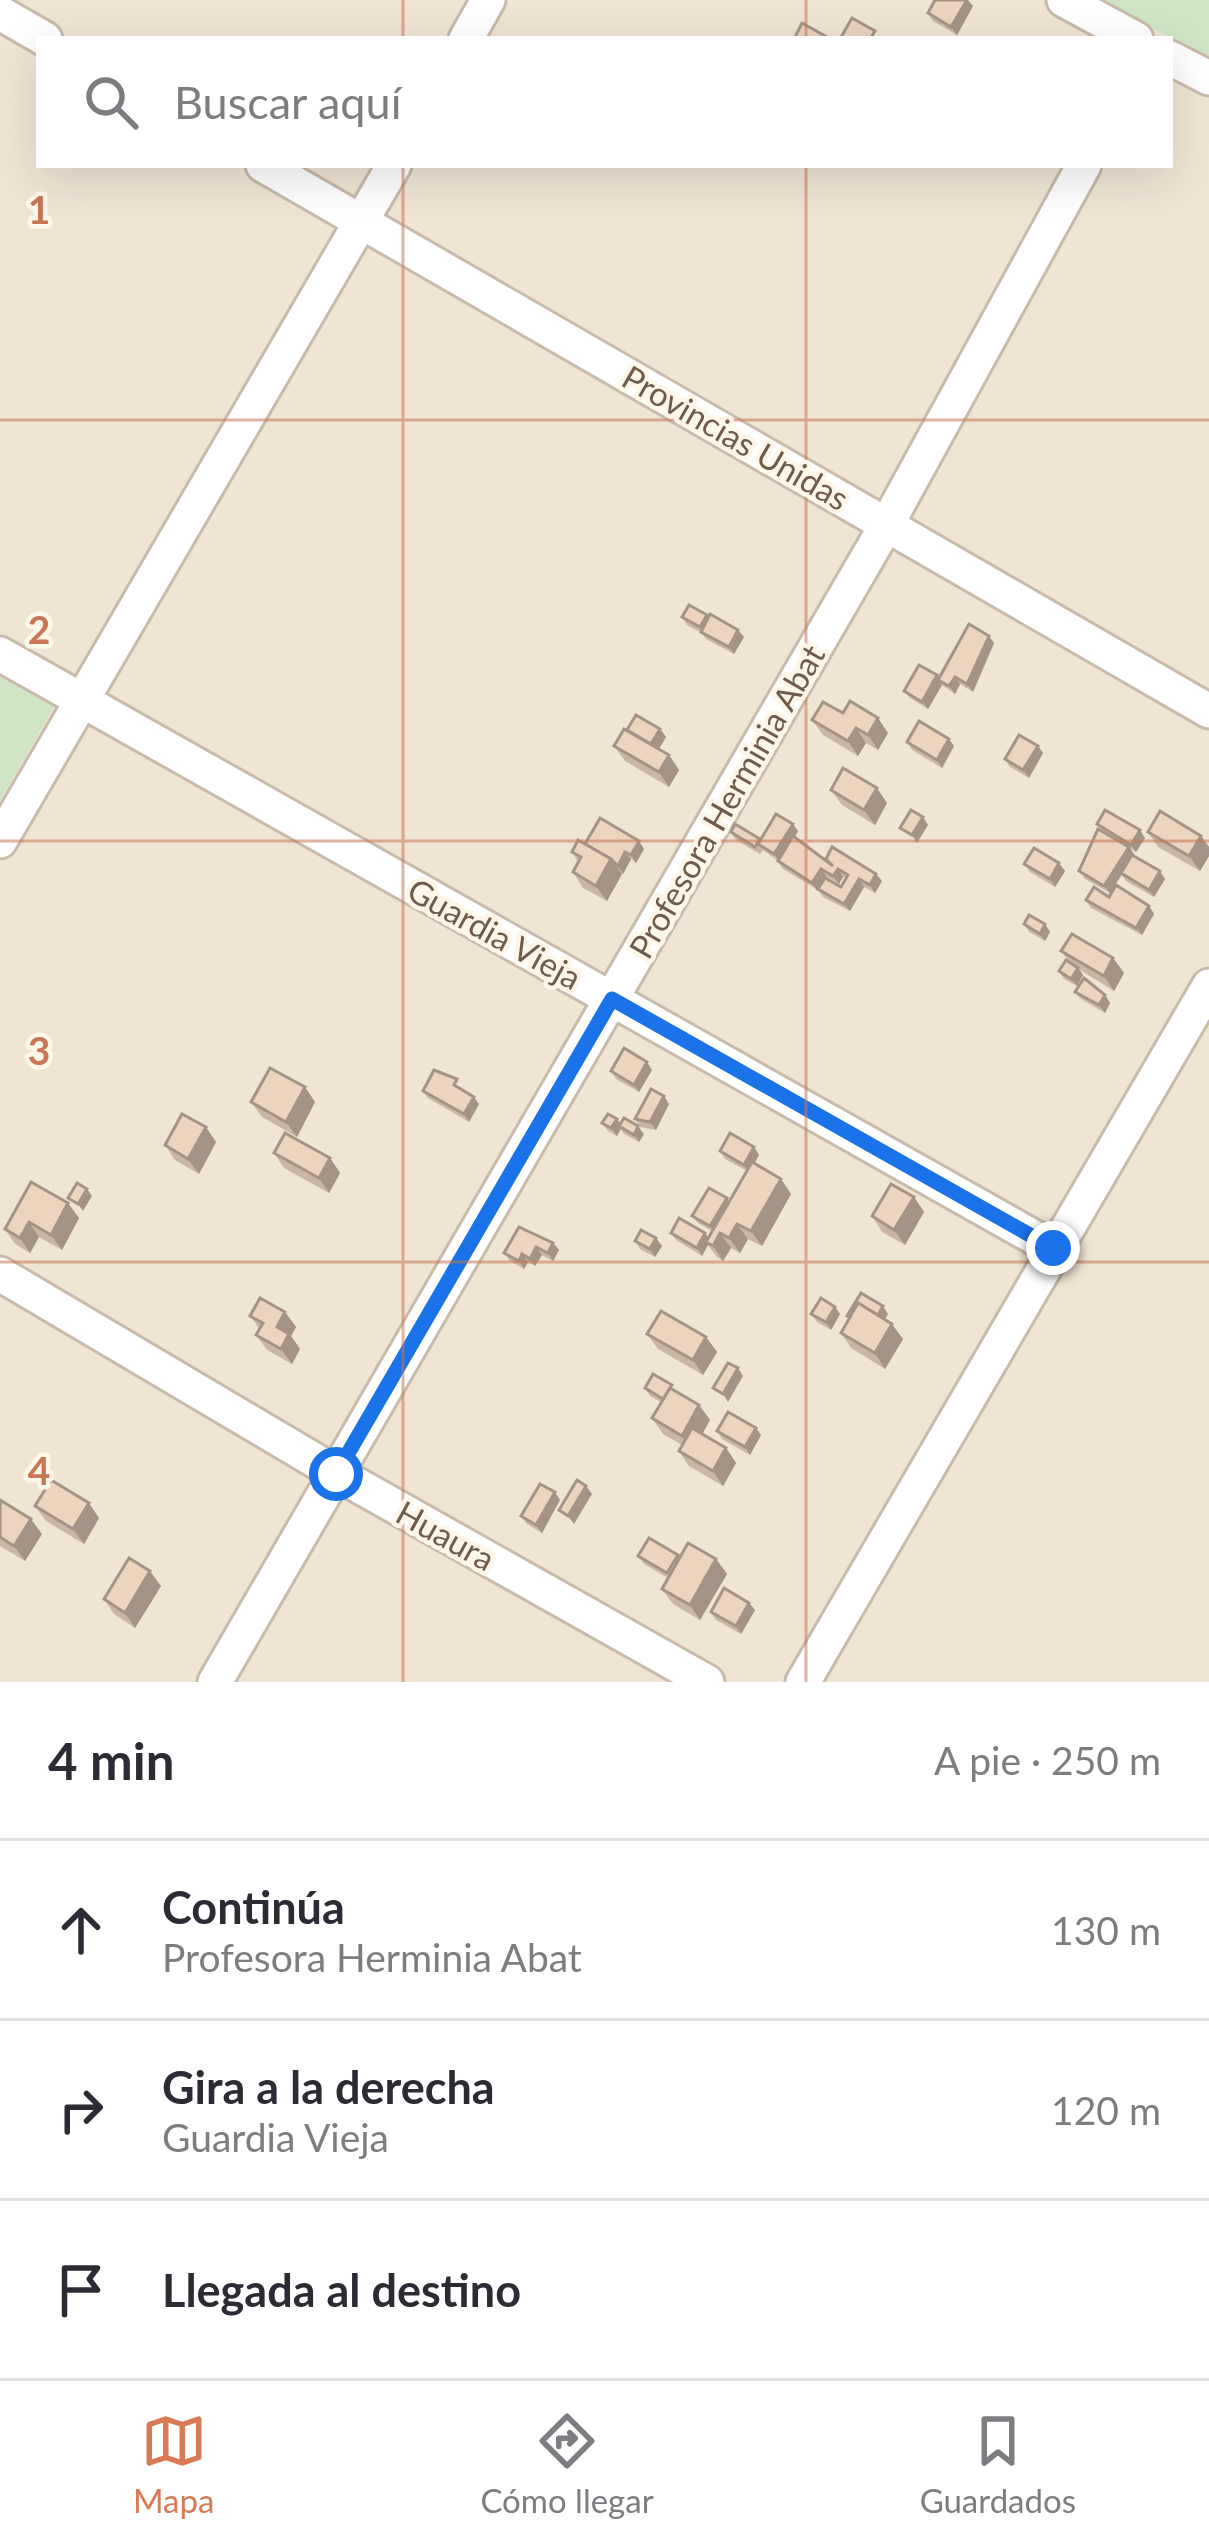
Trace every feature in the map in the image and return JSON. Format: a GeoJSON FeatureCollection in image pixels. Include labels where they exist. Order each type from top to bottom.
{"type":"FeatureCollection","features":[{"type":"Feature","properties":{"kind":"street"},"geometry":{"type":"LineString","coordinates":[[468,36],[488,0]]}},
{"type":"Feature","properties":{"kind":"street"},"geometry":{"type":"LineString","coordinates":[[1064,0],[1130,36]]}},
{"type":"Feature","properties":{"kind":"street"},"geometry":{"type":"LineString","coordinates":[[0,13],[40,36]]}},
{"type":"Feature","properties":{"kind":"street"},"geometry":{"type":"LineString","coordinates":[[1173,60],[1209,78]]}},
{"type":"Feature","properties":{"kind":"street","name":"Provincias Unidas"},"geometry":{"type":"LineString","coordinates":[[267,168],[1209,711]]}},
{"type":"Feature","properties":{"kind":"street"},"geometry":{"type":"LineString","coordinates":[[0,841],[392,168]]}},
{"type":"Feature","properties":{"kind":"street","name":"Profesora Herminia Abat"},"geometry":{"type":"LineString","coordinates":[[215,1682],[887,524],[1082,168]]}},
{"type":"Feature","properties":{"kind":"street","name":"Guardia Vieja"},"geometry":{"type":"LineString","coordinates":[[0,653],[1053,1248]]}},
{"type":"Feature","properties":{"kind":"street"},"geometry":{"type":"LineString","coordinates":[[803,1682],[1209,986]]}},
{"type":"Feature","properties":{"kind":"street","name":"Huaura"},"geometry":{"type":"LineString","coordinates":[[0,1274],[336,1474],[707,1682]]}},
{"type":"Feature","properties":{"kind":"shaded area"},"geometry":{"type":"Polygon","coordinates":[[[0,0],[1209,0],[1209,1682],[0,1682],[0,0]]]}},
{"type":"Feature","properties":{"kind":"green space"},"geometry":{"type":"Polygon","coordinates":[[[1101,0],[1209,0],[1209,59],[1101,0]]]}},
{"type":"Feature","properties":{"kind":"green space"},"geometry":{"type":"Polygon","coordinates":[[[0,673],[55,705],[0,801],[0,673]]]}},
{"type":"Feature","properties":{"kind":"building"},"geometry":{"type":"Polygon","coordinates":[[[935,0],[967,0],[951,27],[928,13],[935,0]]]}},
{"type":"Feature","properties":{"kind":"building"},"geometry":{"type":"Polygon","coordinates":[[[852,18],[875,31],[872,36],[842,36],[852,18]]]}},
{"type":"Feature","properties":{"kind":"building"},"geometry":{"type":"Polygon","coordinates":[[[802,23],[825,36],[796,36],[802,23]]]}},
{"type":"Feature","properties":{"kind":"building"},"geometry":{"type":"Polygon","coordinates":[[[689,605],[707,615],[700,627],[682,617],[689,605]]]}},
{"type":"Feature","properties":{"kind":"building"},"geometry":{"type":"Polygon","coordinates":[[[710,614],[738,630],[729,647],[701,632],[710,614]]]}},
{"type":"Feature","properties":{"kind":"building"},"geometry":{"type":"Polygon","coordinates":[[[969,624],[989,636],[967,684],[955,677],[949,686],[938,680],[969,624]]]}},
{"type":"Feature","properties":{"kind":"building"},"geometry":{"type":"Polygon","coordinates":[[[919,665],[937,675],[922,702],[904,691],[919,665]]]}},
{"type":"Feature","properties":{"kind":"building"},"geometry":{"type":"Polygon","coordinates":[[[850,701],[878,718],[868,735],[856,728],[848,741],[812,720],[823,702],[843,713],[850,701]]]}},
{"type":"Feature","properties":{"kind":"building"},"geometry":{"type":"Polygon","coordinates":[[[636,715],[660,729],[651,744],[627,730],[636,715]]]}},
{"type":"Feature","properties":{"kind":"building"},"geometry":{"type":"Polygon","coordinates":[[[919,721],[949,739],[937,760],[907,742],[919,721]]]}},
{"type":"Feature","properties":{"kind":"building"},"geometry":{"type":"Polygon","coordinates":[[[624,729],[669,755],[659,772],[614,746],[624,729]]]}},
{"type":"Feature","properties":{"kind":"building"},"geometry":{"type":"Polygon","coordinates":[[[1019,735],[1038,746],[1023,770],[1005,759],[1019,735]]]}},
{"type":"Feature","properties":{"kind":"building"},"geometry":{"type":"Polygon","coordinates":[[[843,768],[877,788],[864,810],[831,790],[843,768]]]}},
{"type":"Feature","properties":{"kind":"building"},"geometry":{"type":"Polygon","coordinates":[[[911,810],[923,817],[912,835],[900,828],[911,810]]]}},
{"type":"Feature","properties":{"kind":"building"},"geometry":{"type":"Polygon","coordinates":[[[1105,810],[1140,830],[1131,845],[1097,824],[1105,810]]]}},
{"type":"Feature","properties":{"kind":"building"},"geometry":{"type":"Polygon","coordinates":[[[1160,811],[1201,836],[1189,856],[1148,832],[1160,811]]]}},
{"type":"Feature","properties":{"kind":"building"},"geometry":{"type":"Polygon","coordinates":[[[776,814],[793,824],[774,854],[758,844],[776,814]]]}},
{"type":"Feature","properties":{"kind":"building"},"geometry":{"type":"Polygon","coordinates":[[[600,818],[639,841],[631,855],[625,852],[618,866],[585,844],[600,818]]]}},
{"type":"Feature","properties":{"kind":"building"},"geometry":{"type":"Polygon","coordinates":[[[735,824],[760,839],[755,847],[731,832],[735,824]]]}},
{"type":"Feature","properties":{"kind":"building"},"geometry":{"type":"Polygon","coordinates":[[[1098,829],[1129,847],[1104,886],[1079,871],[1098,829]]]}},
{"type":"Feature","properties":{"kind":"building"},"geometry":{"type":"Polygon","coordinates":[[[793,836],[833,866],[826,859],[832,847],[876,874],[870,885],[859,879],[844,904],[818,889],[825,878],[841,887],[848,875],[838,869],[833,876],[821,869],[812,883],[778,861],[793,836]]]}},
{"type":"Feature","properties":{"kind":"building"},"geometry":{"type":"Polygon","coordinates":[[[578,840],[611,859],[596,886],[573,872],[581,857],[572,852],[578,840]]]}},
{"type":"Feature","properties":{"kind":"building"},"geometry":{"type":"Polygon","coordinates":[[[1034,848],[1059,863],[1050,879],[1024,864],[1034,848]]]}},
{"type":"Feature","properties":{"kind":"building"},"geometry":{"type":"Polygon","coordinates":[[[1132,855],[1160,871],[1149,890],[1121,873],[1132,855]]]}},
{"type":"Feature","properties":{"kind":"building"},"geometry":{"type":"Polygon","coordinates":[[[1116,885],[1149,906],[1136,928],[1086,900],[1094,887],[1109,897],[1116,885]]]}},
{"type":"Feature","properties":{"kind":"building"},"geometry":{"type":"Polygon","coordinates":[[[1029,915],[1045,924],[1040,934],[1024,924],[1029,915]]]}},
{"type":"Feature","properties":{"kind":"building"},"geometry":{"type":"Polygon","coordinates":[[[1072,934],[1113,958],[1104,976],[1061,951],[1072,934]]]}},
{"type":"Feature","properties":{"kind":"building"},"geometry":{"type":"Polygon","coordinates":[[[1066,960],[1078,968],[1071,979],[1059,971],[1066,960]]]}},
{"type":"Feature","properties":{"kind":"building"},"geometry":{"type":"Polygon","coordinates":[[[1084,978],[1105,995],[1099,1005],[1075,992],[1084,978]]]}},
{"type":"Feature","properties":{"kind":"building"},"geometry":{"type":"Polygon","coordinates":[[[624,1048],[647,1062],[634,1085],[611,1071],[624,1048]]]}},
{"type":"Feature","properties":{"kind":"building"},"geometry":{"type":"Polygon","coordinates":[[[270,1068],[305,1087],[286,1122],[251,1102],[270,1068]]]}},
{"type":"Feature","properties":{"kind":"building"},"geometry":{"type":"Polygon","coordinates":[[[434,1070],[457,1079],[454,1085],[474,1097],[464,1114],[423,1091],[434,1070]]]}},
{"type":"Feature","properties":{"kind":"building"},"geometry":{"type":"Polygon","coordinates":[[[651,1089],[664,1096],[650,1122],[635,1119],[651,1089]]]}},
{"type":"Feature","properties":{"kind":"building"},"geometry":{"type":"Polygon","coordinates":[[[182,1114],[206,1127],[188,1159],[165,1145],[182,1114]]]}},
{"type":"Feature","properties":{"kind":"building"},"geometry":{"type":"Polygon","coordinates":[[[608,1114],[617,1119],[611,1128],[602,1123],[608,1114]]]}},
{"type":"Feature","properties":{"kind":"building"},"geometry":{"type":"Polygon","coordinates":[[[624,1118],[638,1126],[634,1135],[619,1126],[624,1118]]]}},
{"type":"Feature","properties":{"kind":"building"},"geometry":{"type":"Polygon","coordinates":[[[285,1133],[330,1158],[319,1178],[274,1153],[285,1133]]]}},
{"type":"Feature","properties":{"kind":"building"},"geometry":{"type":"Polygon","coordinates":[[[730,1133],[754,1147],[744,1165],[720,1151],[730,1133]]]}},
{"type":"Feature","properties":{"kind":"building"},"geometry":{"type":"Polygon","coordinates":[[[752,1162],[781,1179],[751,1231],[737,1224],[729,1238],[720,1233],[713,1246],[706,1242],[752,1162]]]}},
{"type":"Feature","properties":{"kind":"building"},"geometry":{"type":"Polygon","coordinates":[[[31,1182],[68,1203],[51,1235],[29,1222],[20,1238],[5,1229],[31,1182]]]}},
{"type":"Feature","properties":{"kind":"building"},"geometry":{"type":"Polygon","coordinates":[[[77,1183],[87,1189],[78,1204],[68,1198],[77,1183]]]}},
{"type":"Feature","properties":{"kind":"building"},"geometry":{"type":"Polygon","coordinates":[[[891,1184],[914,1197],[894,1230],[872,1216],[891,1184]]]}},
{"type":"Feature","properties":{"kind":"building"},"geometry":{"type":"Polygon","coordinates":[[[709,1188],[727,1198],[710,1226],[692,1216],[709,1188]]]}},
{"type":"Feature","properties":{"kind":"building"},"geometry":{"type":"Polygon","coordinates":[[[679,1218],[705,1233],[697,1248],[671,1233],[679,1218]]]}},
{"type":"Feature","properties":{"kind":"building"},"geometry":{"type":"Polygon","coordinates":[[[519,1227],[553,1243],[548,1253],[536,1247],[530,1259],[522,1254],[519,1261],[504,1253],[519,1227]]]}},
{"type":"Feature","properties":{"kind":"building"},"geometry":{"type":"Polygon","coordinates":[[[641,1230],[656,1238],[650,1249],[635,1241],[641,1230]]]}},
{"type":"Feature","properties":{"kind":"building"},"geometry":{"type":"Polygon","coordinates":[[[861,1293],[883,1306],[878,1315],[858,1303],[847,1316],[861,1293]]]}},
{"type":"Feature","properties":{"kind":"building"},"geometry":{"type":"Polygon","coordinates":[[[260,1298],[285,1312],[277,1327],[289,1334],[281,1349],[256,1335],[263,1323],[250,1316],[260,1298]]]}},
{"type":"Feature","properties":{"kind":"building"},"geometry":{"type":"Polygon","coordinates":[[[821,1298],[835,1307],[826,1322],[811,1314],[821,1298]]]}},
{"type":"Feature","properties":{"kind":"building"},"geometry":{"type":"Polygon","coordinates":[[[858,1303],[892,1324],[875,1353],[841,1333],[858,1303]]]}},
{"type":"Feature","properties":{"kind":"building"},"geometry":{"type":"Polygon","coordinates":[[[661,1311],[706,1337],[693,1360],[647,1334],[661,1311]]]}},
{"type":"Feature","properties":{"kind":"building"},"geometry":{"type":"Polygon","coordinates":[[[728,1363],[738,1368],[723,1394],[713,1388],[728,1363]]]}},
{"type":"Feature","properties":{"kind":"building"},"geometry":{"type":"Polygon","coordinates":[[[653,1374],[672,1385],[663,1399],[645,1388],[653,1374]]]}},
{"type":"Feature","properties":{"kind":"building"},"geometry":{"type":"Polygon","coordinates":[[[670,1388],[699,1405],[682,1436],[652,1418],[670,1388]]]}},
{"type":"Feature","properties":{"kind":"building"},"geometry":{"type":"Polygon","coordinates":[[[728,1412],[756,1428],[745,1447],[717,1431],[728,1412]]]}},
{"type":"Feature","properties":{"kind":"building"},"geometry":{"type":"Polygon","coordinates":[[[692,1428],[726,1448],[713,1471],[679,1451],[692,1428]]]}},
{"type":"Feature","properties":{"kind":"building"},"geometry":{"type":"Polygon","coordinates":[[[51,1480],[89,1503],[73,1529],[35,1506],[51,1480]]]}},
{"type":"Feature","properties":{"kind":"building"},"geometry":{"type":"Polygon","coordinates":[[[577,1480],[586,1486],[568,1516],[559,1510],[577,1480]]]}},
{"type":"Feature","properties":{"kind":"building"},"geometry":{"type":"Polygon","coordinates":[[[540,1484],[555,1492],[536,1525],[521,1516],[540,1484]]]}},
{"type":"Feature","properties":{"kind":"building"},"geometry":{"type":"Polygon","coordinates":[[[0,1500],[31,1519],[14,1546],[0,1537],[0,1500]]]}},
{"type":"Feature","properties":{"kind":"building"},"geometry":{"type":"Polygon","coordinates":[[[649,1538],[678,1555],[667,1573],[638,1556],[649,1538]]]}},
{"type":"Feature","properties":{"kind":"building"},"geometry":{"type":"Polygon","coordinates":[[[688,1543],[716,1559],[690,1605],[662,1589],[688,1543]]]}},
{"type":"Feature","properties":{"kind":"building"},"geometry":{"type":"Polygon","coordinates":[[[129,1558],[150,1571],[125,1613],[104,1599],[129,1558]]]}},
{"type":"Feature","properties":{"kind":"building"},"geometry":{"type":"Polygon","coordinates":[[[724,1588],[749,1603],[736,1626],[711,1612],[724,1588]]]}},
{"type":"Feature","properties":{"kind":"route"},"geometry":{"type":"LineString","coordinates":[[336,1474],[612,999],[1053,1248]]}}]}
